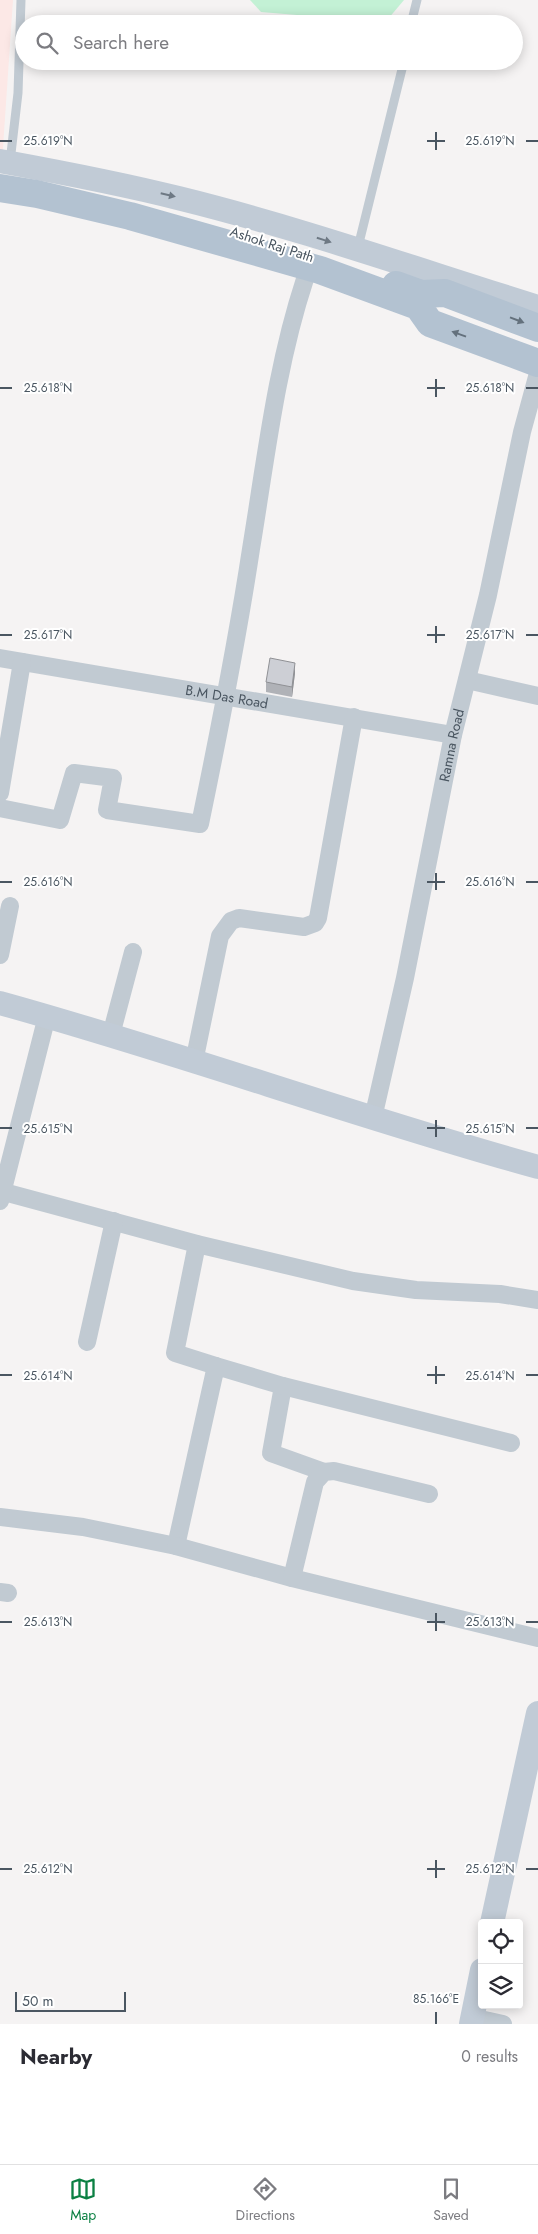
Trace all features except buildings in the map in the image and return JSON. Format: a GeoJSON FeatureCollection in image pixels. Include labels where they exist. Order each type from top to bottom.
{"type":"FeatureCollection","features":[{"type":"Feature","properties":{"kind":"main road","name":"Ashok Raj Path"},"geometry":{"type":"LineString","coordinates":[[3,166],[47,184],[124,200],[238,232],[421,294],[445,293],[538,328]]}},
{"type":"Feature","properties":{"kind":"main road","name":"Ashok Raj Path"},"geometry":{"type":"LineString","coordinates":[[0,188],[37,194],[130,216],[320,270],[418,306],[430,323],[538,362]]}},
{"type":"Feature","properties":{"kind":"street"},"geometry":{"type":"LineString","coordinates":[[3,166],[109,182],[180,198],[357,250],[538,307]]}},
{"type":"Feature","properties":{"kind":"street","name":"Ashok Raj Path"},"geometry":{"type":"LineString","coordinates":[[0,200],[133,224],[305,279],[430,323]]}},
{"type":"Feature","properties":{"kind":"street"},"geometry":{"type":"LineString","coordinates":[[0,808],[60,820],[74,773],[113,778],[107,810],[200,824],[227,697],[275,392],[305,279]]}},
{"type":"Feature","properties":{"kind":"street","name":"Ramna Road"},"geometry":{"type":"LineString","coordinates":[[373,1118],[405,978],[453,735],[503,530],[522,432],[538,373]]}},
{"type":"Feature","properties":{"kind":"street","name":"B.M Das Road"},"geometry":{"type":"LineString","coordinates":[[0,658],[453,735]]}},
{"type":"Feature","properties":{"kind":"street"},"geometry":{"type":"LineString","coordinates":[[0,793],[22,662]]}},
{"type":"Feature","properties":{"kind":"street"},"geometry":{"type":"LineString","coordinates":[[467,680],[538,696]]}},
{"type":"Feature","properties":{"kind":"street"},"geometry":{"type":"LineString","coordinates":[[194,1062],[211,971],[220,936],[225,927],[231,921],[239,918],[304,927],[315,923],[318,918],[354,717]]}},
{"type":"Feature","properties":{"kind":"street"},"geometry":{"type":"LineString","coordinates":[[0,955],[10,906]]}},
{"type":"Feature","properties":{"kind":"street"},"geometry":{"type":"LineString","coordinates":[[111,1035],[133,952]]}},
{"type":"Feature","properties":{"kind":"street"},"geometry":{"type":"LineString","coordinates":[[0,1003],[111,1035],[373,1118],[538,1166]]}},
{"type":"Feature","properties":{"kind":"street"},"geometry":{"type":"LineString","coordinates":[[47,1016],[1,1195],[114,1221],[197,1244],[353,1281],[416,1290],[500,1294],[538,1300]]}},
{"type":"Feature","properties":{"kind":"street"},"geometry":{"type":"LineString","coordinates":[[87,1342],[114,1221]]}},
{"type":"Feature","properties":{"kind":"street"},"geometry":{"type":"LineString","coordinates":[[197,1244],[175,1354],[283,1386],[511,1443]]}},
{"type":"Feature","properties":{"kind":"street"},"geometry":{"type":"LineString","coordinates":[[176,1546],[216,1366]]}},
{"type":"Feature","properties":{"kind":"street"},"geometry":{"type":"LineString","coordinates":[[283,1386],[271,1453],[324,1472],[334,1471],[429,1494]]}},
{"type":"Feature","properties":{"kind":"street"},"geometry":{"type":"LineString","coordinates":[[292,1578],[315,1482],[324,1472]]}},
{"type":"Feature","properties":{"kind":"street"},"geometry":{"type":"LineString","coordinates":[[0,1517],[83,1527],[176,1546],[292,1578],[538,1638]]}},
{"type":"Feature","properties":{"kind":"street"},"geometry":{"type":"LineString","coordinates":[[493,1919],[538,1712]]}},
{"type":"Feature","properties":{"kind":"street"},"geometry":{"type":"LineString","coordinates":[[478,1988],[471,2020],[503,2024]]}},
{"type":"Feature","properties":{"kind":"lane"},"geometry":{"type":"LineString","coordinates":[[21,0],[21,15]]}},
{"type":"Feature","properties":{"kind":"lane"},"geometry":{"type":"LineString","coordinates":[[413,15],[417,0]]}},
{"type":"Feature","properties":{"kind":"lane"},"geometry":{"type":"LineString","coordinates":[[3,166],[18,93],[19,70]]}},
{"type":"Feature","properties":{"kind":"lane"},"geometry":{"type":"LineString","coordinates":[[357,250],[402,70]]}},
{"type":"Feature","properties":{"kind":"shaded area"},"geometry":{"type":"Polygon","coordinates":[[[0,0],[13,0],[2,162],[0,161],[0,0]]]}},
{"type":"Feature","properties":{"kind":"green space"},"geometry":{"type":"Polygon","coordinates":[[[250,0],[404,0],[391,15],[297,15],[261,12],[250,0]]]}}]}
